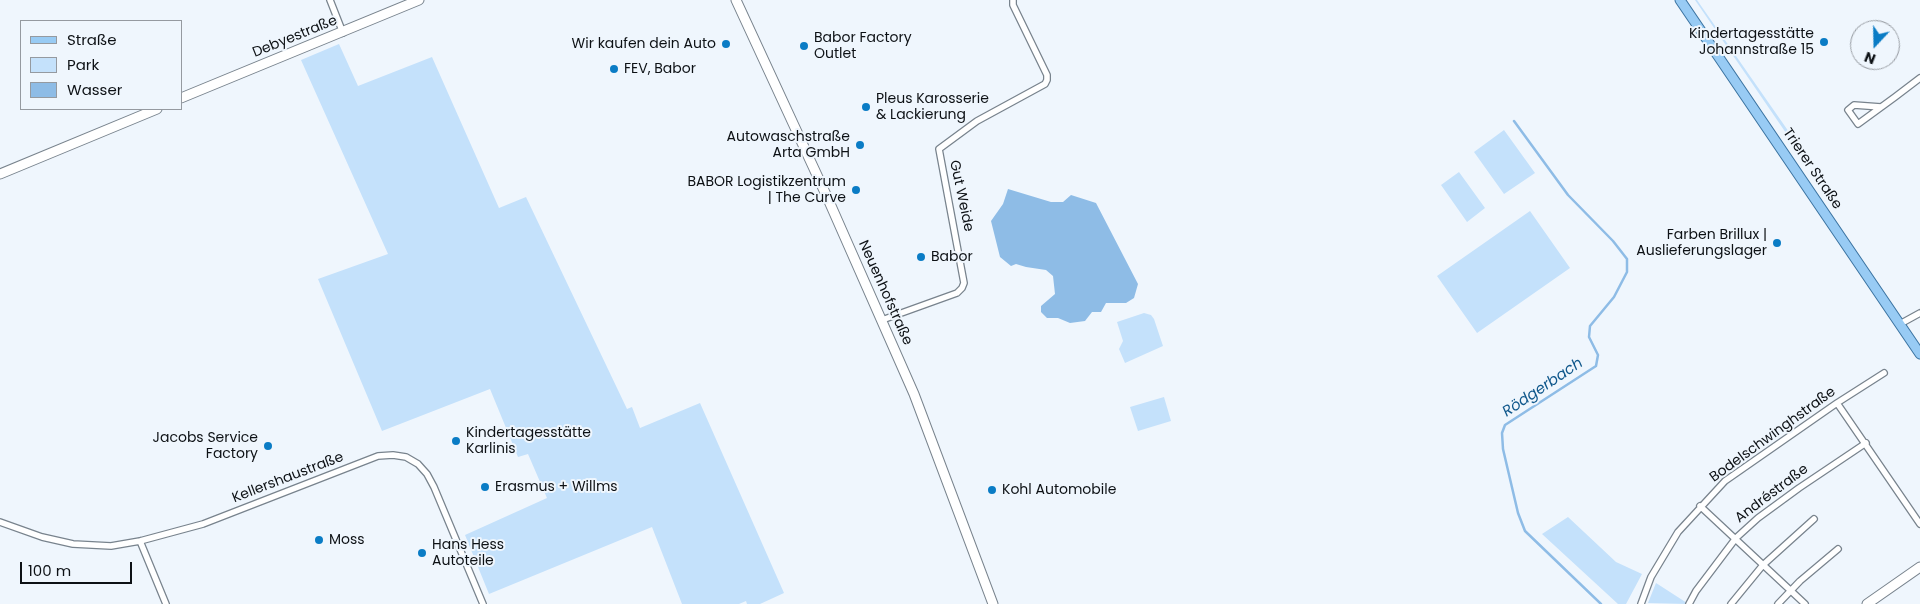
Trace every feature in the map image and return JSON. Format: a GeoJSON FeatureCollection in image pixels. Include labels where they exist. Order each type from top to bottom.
{"type":"FeatureCollection","features":[{"type":"Feature","properties":{"kind":"main road","name":"Trierer Straße"},"geometry":{"type":"LineString","coordinates":[[1680,0],[1920,354]]}},
{"type":"Feature","properties":{"kind":"street"},"geometry":{"type":"LineString","coordinates":[[330,0],[343,32]]}},
{"type":"Feature","properties":{"kind":"street","name":"Debyestraße"},"geometry":{"type":"LineString","coordinates":[[182,98],[419,0]]}},
{"type":"Feature","properties":{"kind":"street","name":"Neuenhofstraße"},"geometry":{"type":"LineString","coordinates":[[736,0],[914,394],[993,604]]}},
{"type":"Feature","properties":{"kind":"street","name":"Gut Weide"},"geometry":{"type":"LineString","coordinates":[[882,320],[957,292],[964,283],[939,149],[977,121],[1044,84],[1047,80],[1047,75],[1012,0]]}},
{"type":"Feature","properties":{"kind":"street"},"geometry":{"type":"LineString","coordinates":[[1881,107],[1854,105],[1848,110],[1858,124],[1881,107],[1920,78]]}},
{"type":"Feature","properties":{"kind":"street"},"geometry":{"type":"LineString","coordinates":[[0,174],[155,110]]}},
{"type":"Feature","properties":{"kind":"street"},"geometry":{"type":"LineString","coordinates":[[1900,324],[1920,313]]}},
{"type":"Feature","properties":{"kind":"street","name":"Bodelschwinghstraße"},"geometry":{"type":"LineString","coordinates":[[1640,604],[1661,559],[1678,532],[1725,481],[1837,403],[1884,373]]}},
{"type":"Feature","properties":{"kind":"street"},"geometry":{"type":"LineString","coordinates":[[1837,403],[1920,524]]}},
{"type":"Feature","properties":{"kind":"street","name":"Andréstraße"},"geometry":{"type":"LineString","coordinates":[[1689,604],[1696,591],[1736,538],[1758,518],[1799,488],[1866,443]]}},
{"type":"Feature","properties":{"kind":"street","name":"Kellershaustraße"},"geometry":{"type":"LineString","coordinates":[[0,522],[42,537],[73,544],[111,546],[140,542],[204,524],[378,456],[393,455],[406,457],[418,464],[434,486],[483,604]]}},
{"type":"Feature","properties":{"kind":"street"},"geometry":{"type":"LineString","coordinates":[[1700,506],[1805,604]]}},
{"type":"Feature","properties":{"kind":"street"},"geometry":{"type":"LineString","coordinates":[[1731,604],[1763,565],[1814,519]]}},
{"type":"Feature","properties":{"kind":"street"},"geometry":{"type":"LineString","coordinates":[[140,542],[166,604]]}},
{"type":"Feature","properties":{"kind":"street"},"geometry":{"type":"LineString","coordinates":[[1778,604],[1838,549]]}},
{"type":"Feature","properties":{"kind":"street"},"geometry":{"type":"LineString","coordinates":[[1867,604],[1920,567]]}},
{"type":"Feature","properties":{"kind":"green space"},"geometry":{"type":"Polygon","coordinates":[[[1695,0],[1697,0],[1805,155],[1803,157],[1799,152],[1695,0]]]}},
{"type":"Feature","properties":{"kind":"green space"},"geometry":{"type":"Polygon","coordinates":[[[339,44],[358,86],[432,57],[499,208],[526,197],[627,409],[632,407],[640,428],[700,403],[784,593],[760,604],[747,604],[746,601],[739,604],[682,604],[652,527],[489,594],[465,535],[547,498],[528,454],[518,457],[490,389],[382,431],[318,279],[388,254],[301,60],[339,44]]]}},
{"type":"Feature","properties":{"kind":"green space"},"geometry":{"type":"Polygon","coordinates":[[[1504,130],[1535,173],[1504,194],[1474,152],[1504,130]]]}},
{"type":"Feature","properties":{"kind":"green space"},"geometry":{"type":"Polygon","coordinates":[[[1459,172],[1485,208],[1467,222],[1441,185],[1459,172]]]}},
{"type":"Feature","properties":{"kind":"green space"},"geometry":{"type":"Polygon","coordinates":[[[1530,211],[1570,268],[1477,333],[1437,276],[1530,211]]]}},
{"type":"Feature","properties":{"kind":"green space"},"geometry":{"type":"Polygon","coordinates":[[[1144,313],[1151,315],[1154,319],[1163,346],[1125,363],[1119,349],[1123,341],[1117,322],[1144,313]]]}},
{"type":"Feature","properties":{"kind":"green space"},"geometry":{"type":"Polygon","coordinates":[[[1164,397],[1171,421],[1138,431],[1130,407],[1164,397]]]}},
{"type":"Feature","properties":{"kind":"green space"},"geometry":{"type":"Polygon","coordinates":[[[1568,517],[1616,562],[1642,574],[1626,604],[1618,604],[1542,534],[1568,517]]]}},
{"type":"Feature","properties":{"kind":"green space"},"geometry":{"type":"Polygon","coordinates":[[[1656,583],[1687,603],[1687,604],[1648,603],[1656,583]]]}},
{"type":"Feature","properties":{"kind":"water"},"geometry":{"type":"Polygon","coordinates":[[[1008,189],[1051,202],[1063,202],[1071,195],[1096,203],[1138,284],[1134,298],[1126,303],[1106,303],[1101,312],[1092,312],[1085,321],[1070,323],[1058,318],[1047,318],[1041,312],[1041,306],[1055,294],[1053,276],[1046,270],[1016,264],[1011,266],[1000,257],[991,221],[1003,204],[1008,189]]]}},
{"type":"Feature","properties":{"kind":"waterway","name":"Rödgerbach"},"geometry":{"type":"LineString","coordinates":[[1514,121],[1568,195],[1613,241],[1627,259],[1627,272],[1614,297],[1590,326],[1589,337],[1598,355],[1596,366],[1505,425],[1502,433],[1503,449],[1518,513],[1525,531],[1601,604]]}},
{"type":"Feature","properties":{"kind":"place","name":"Kindertagesstätte Johannstraße 15"},"geometry":{"type":"Point","coordinates":[1824,42]}},
{"type":"Feature","properties":{"kind":"place","name":"Wir kaufen dein Auto"},"geometry":{"type":"Point","coordinates":[726,44]}},
{"type":"Feature","properties":{"kind":"place","name":"Babor Factory Outlet"},"geometry":{"type":"Point","coordinates":[804,46]}},
{"type":"Feature","properties":{"kind":"place","name":"FEV, Babor"},"geometry":{"type":"Point","coordinates":[614,69]}},
{"type":"Feature","properties":{"kind":"place","name":"Pleus Karosserie & Lackierung"},"geometry":{"type":"Point","coordinates":[866,107]}},
{"type":"Feature","properties":{"kind":"place","name":"Autowaschstraße Arta GmbH"},"geometry":{"type":"Point","coordinates":[860,145]}},
{"type":"Feature","properties":{"kind":"place","name":"BABOR Logistikzentrum | The Curve"},"geometry":{"type":"Point","coordinates":[856,190]}},
{"type":"Feature","properties":{"kind":"place","name":"Farben Brillux | Auslieferungslager"},"geometry":{"type":"Point","coordinates":[1777,243]}},
{"type":"Feature","properties":{"kind":"place","name":"Babor"},"geometry":{"type":"Point","coordinates":[921,257]}},
{"type":"Feature","properties":{"kind":"place","name":"Kindertagesstätte Karlinis"},"geometry":{"type":"Point","coordinates":[456,441]}},
{"type":"Feature","properties":{"kind":"place","name":"Jacobs Service Factory"},"geometry":{"type":"Point","coordinates":[268,446]}},
{"type":"Feature","properties":{"kind":"place","name":"Erasmus + Willms"},"geometry":{"type":"Point","coordinates":[485,487]}},
{"type":"Feature","properties":{"kind":"place","name":"Kohl Automobile"},"geometry":{"type":"Point","coordinates":[992,490]}},
{"type":"Feature","properties":{"kind":"place","name":"Moss"},"geometry":{"type":"Point","coordinates":[319,540]}},
{"type":"Feature","properties":{"kind":"place","name":"Hans Hess Autoteile"},"geometry":{"type":"Point","coordinates":[422,553]}}]}
